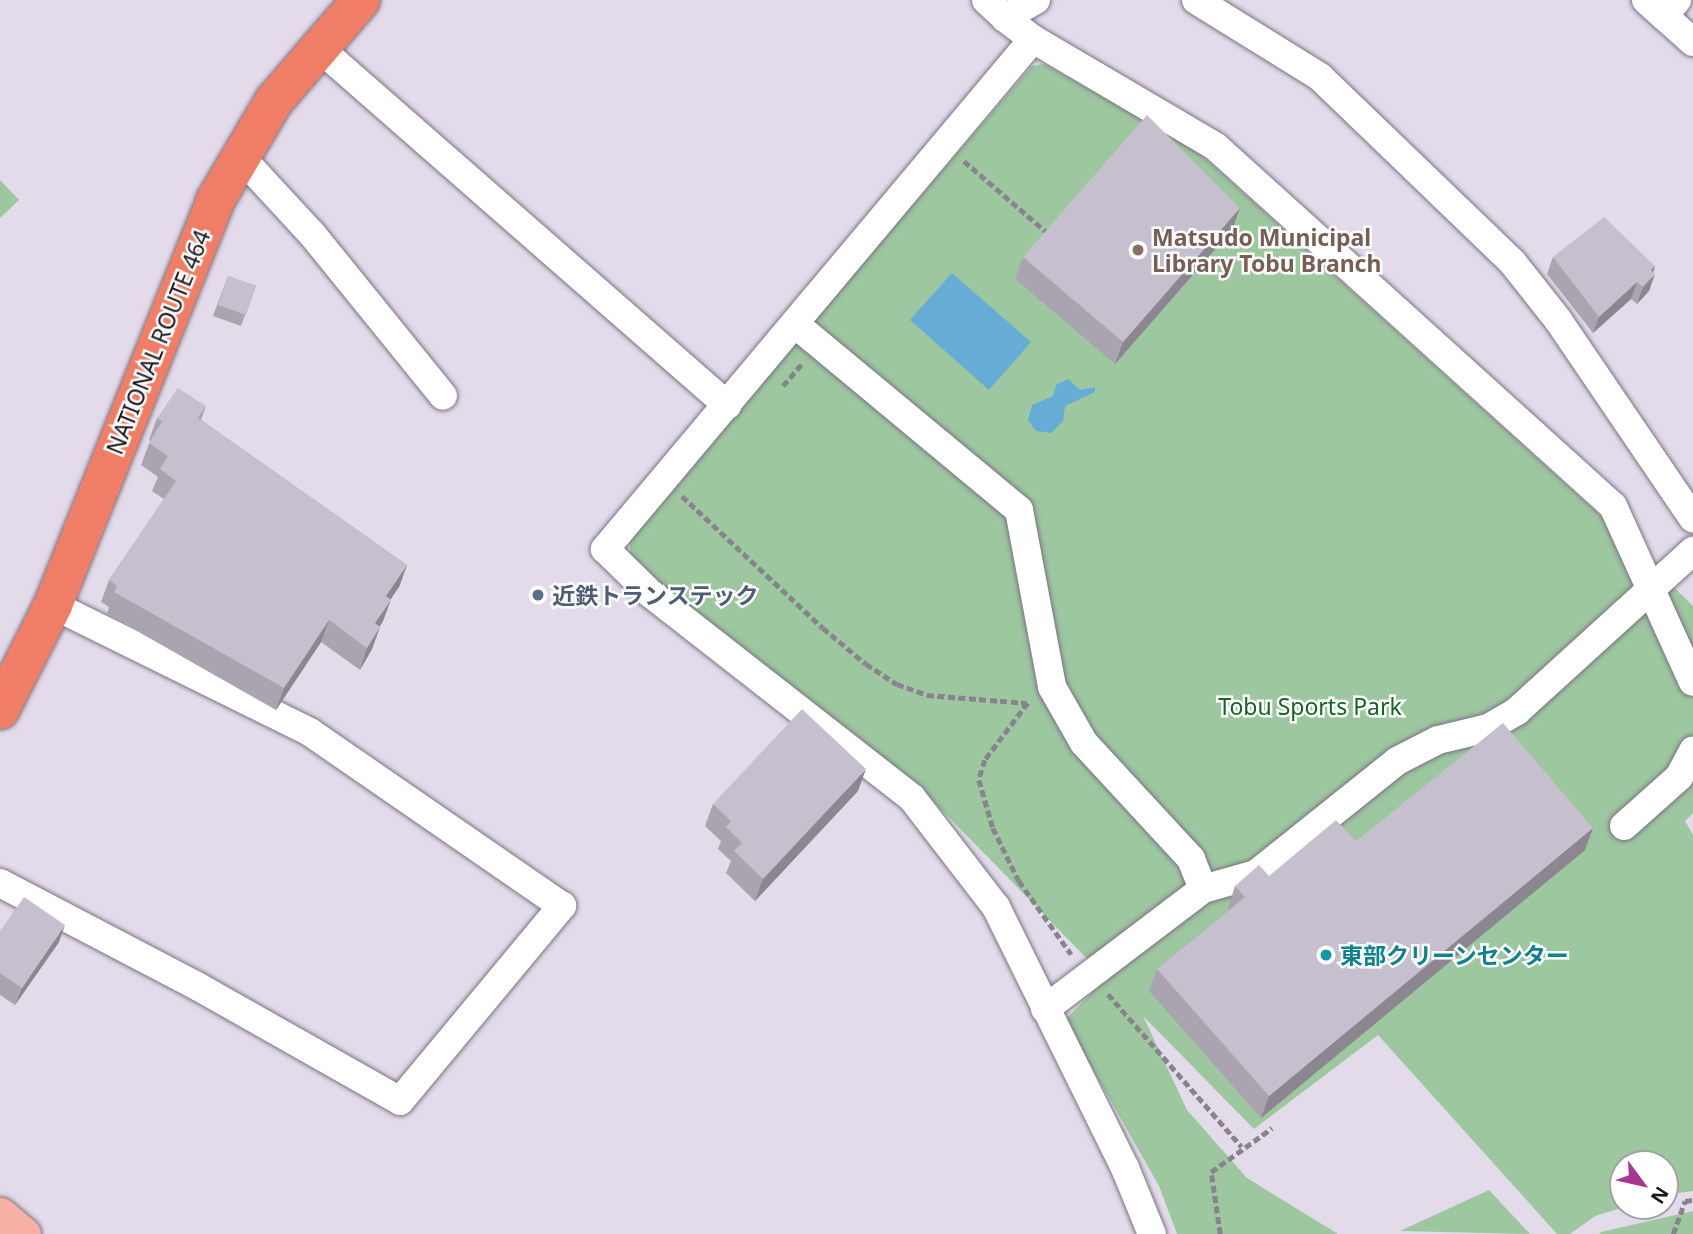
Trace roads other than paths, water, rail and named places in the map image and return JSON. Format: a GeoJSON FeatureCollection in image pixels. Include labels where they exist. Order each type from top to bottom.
{"type":"FeatureCollection","features":[{"type":"Feature","properties":{"kind":"highway","name":"NATIONAL ROUTE 464"},"geometry":{"type":"LineString","coordinates":[[0,710],[52,605],[215,201],[239,155],[318,47],[361,0]]}},
{"type":"Feature","properties":{"kind":"main road"},"geometry":{"type":"LineString","coordinates":[[0,1215],[23,1234]]}},
{"type":"Feature","properties":{"kind":"street"},"geometry":{"type":"LineString","coordinates":[[996,9],[1036,0]]}},
{"type":"Feature","properties":{"kind":"street"},"geometry":{"type":"LineString","coordinates":[[1196,0],[1320,78],[1513,263],[1558,320],[1693,519]]}},
{"type":"Feature","properties":{"kind":"street"},"geometry":{"type":"LineString","coordinates":[[1662,5],[1693,42]]}},
{"type":"Feature","properties":{"kind":"street"},"geometry":{"type":"LineString","coordinates":[[996,9],[1033,39],[1216,147],[1613,506],[1693,682]]}},
{"type":"Feature","properties":{"kind":"street"},"geometry":{"type":"LineString","coordinates":[[1033,39],[605,550],[651,594],[912,798],[996,907],[1125,1168],[1152,1234]]}},
{"type":"Feature","properties":{"kind":"street"},"geometry":{"type":"LineString","coordinates":[[318,47],[727,405]]}},
{"type":"Feature","properties":{"kind":"street"},"geometry":{"type":"LineString","coordinates":[[239,155],[312,234],[443,396]]}},
{"type":"Feature","properties":{"kind":"street"},"geometry":{"type":"LineString","coordinates":[[795,324],[1020,510],[1040,631],[1055,692],[1084,743],[1191,859],[1203,889]]}},
{"type":"Feature","properties":{"kind":"street"},"geometry":{"type":"LineString","coordinates":[[1045,1009],[1203,889],[1256,874],[1397,761],[1438,740],[1488,729],[1517,711],[1693,551]]}},
{"type":"Feature","properties":{"kind":"street"},"geometry":{"type":"LineString","coordinates":[[0,883],[186,979],[400,1101],[562,906],[310,732],[52,605]]}},
{"type":"Feature","properties":{"kind":"street"},"geometry":{"type":"LineString","coordinates":[[1624,826],[1679,776],[1693,751]]}},
{"type":"Feature","properties":{"kind":"water"},"geometry":{"type":"Polygon","coordinates":[[[952,273],[1031,342],[989,390],[910,320],[952,273]]]}},
{"type":"Feature","properties":{"kind":"water"},"geometry":{"type":"Polygon","coordinates":[[[1068,379],[1080,390],[1095,387],[1095,392],[1065,406],[1063,421],[1051,433],[1036,431],[1028,420],[1032,405],[1053,396],[1056,385],[1068,379]]]}},
{"type":"Feature","properties":{"kind":"place","name":"Matsudo Municipal Library Tobu Branch"},"geometry":{"type":"Point","coordinates":[1138,250]}},
{"type":"Feature","properties":{"kind":"place","name":"近鉄トランステック"},"geometry":{"type":"Point","coordinates":[538,595]}},
{"type":"Feature","properties":{"kind":"place","name":"東部クリーンセンター"},"geometry":{"type":"Point","coordinates":[1326,955]}},
{"type":"Feature","properties":{"kind":"park label","name":"Tobu Sports Park"},"geometry":{"type":"Point","coordinates":[1310,706]}}]}
